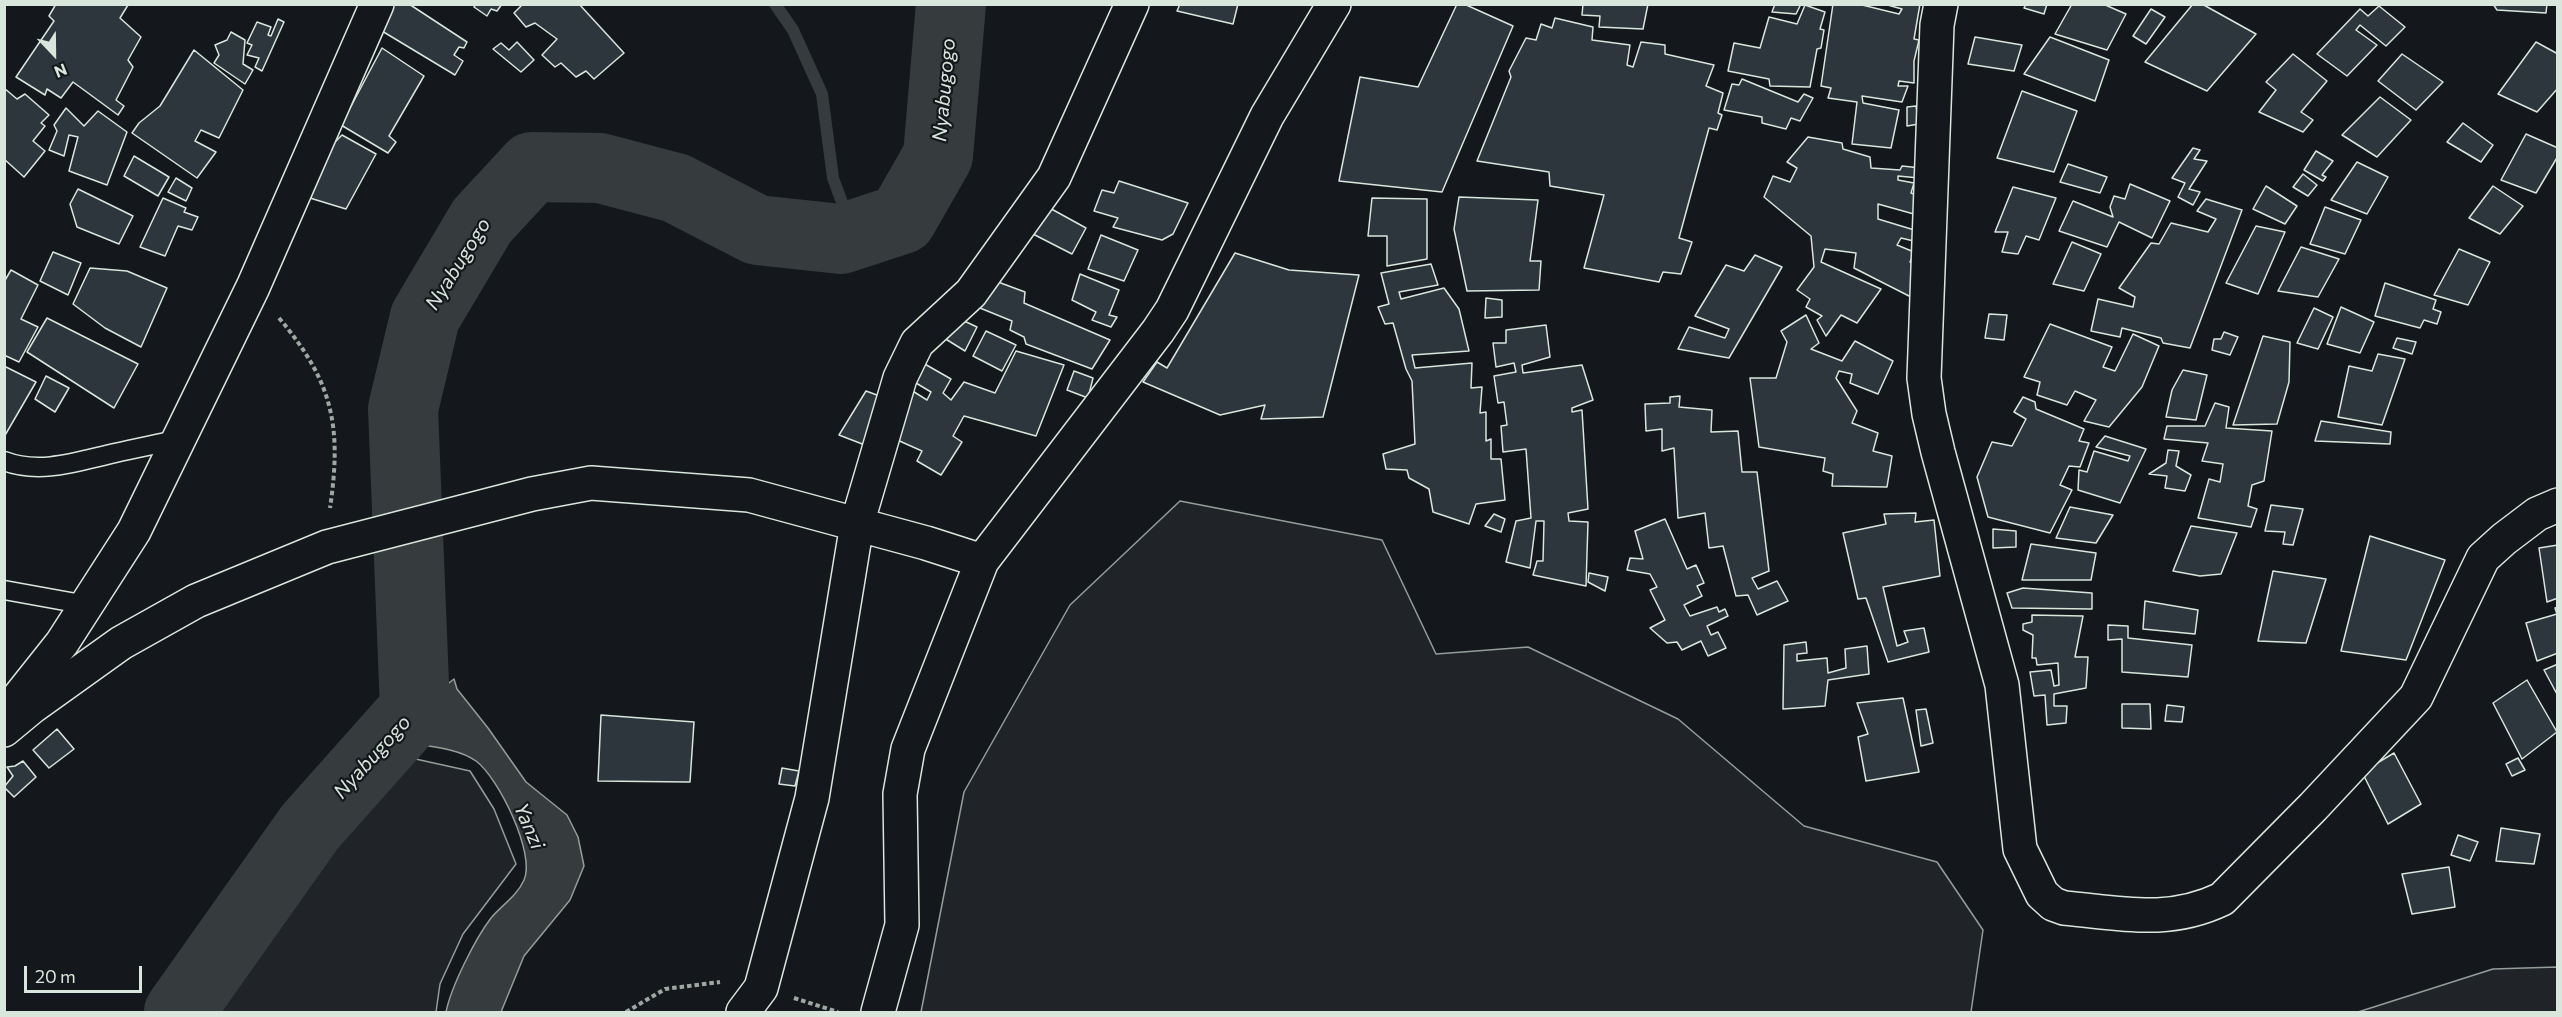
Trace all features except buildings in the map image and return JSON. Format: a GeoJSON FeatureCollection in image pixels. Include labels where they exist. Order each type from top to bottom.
{"type":"FeatureCollection","features":[{"type":"Feature","properties":{"kind":"main road"},"geometry":{"type":"LineString","coordinates":[[4,716],[62,643],[134,531],[253,287],[377,4]]}},
{"type":"Feature","properties":{"kind":"main road"},"geometry":{"type":"LineString","coordinates":[[742,1012],[761,987],[812,798],[857,524],[900,378],[917,343],[971,293],[1054,177],[1132,4]]}},
{"type":"Feature","properties":{"kind":"main road"},"geometry":{"type":"LineString","coordinates":[[878,1012],[902,925],[900,794],[908,749],[982,561],[1158,332],[1172,310],[1267,116],[1334,4]]}},
{"type":"Feature","properties":{"kind":"main road"},"geometry":{"type":"LineString","coordinates":[[1941,4],[1937,25],[1925,387],[1938,452],[2002,684],[2020,849],[2042,894],[2053,904],[2064,908],[2140,916],[2179,915],[2204,908],[2222,899],[2313,807],[2416,697],[2483,558],[2537,514],[2558,505]]}},
{"type":"Feature","properties":{"kind":"main road"},"geometry":{"type":"LineString","coordinates":[[4,730],[33,706],[121,643],[196,601],[327,547],[485,506],[591,483],[749,495],[982,561]]}},
{"type":"Feature","properties":{"kind":"lane"},"geometry":{"type":"LineString","coordinates":[[4,461],[15,465],[39,467],[60,465],[180,439]]}},
{"type":"Feature","properties":{"kind":"lane"},"geometry":{"type":"LineString","coordinates":[[4,590],[87,605]]}},
{"type":"Feature","properties":{"kind":"path"},"geometry":{"type":"LineString","coordinates":[[253,287],[302,345],[330,403],[335,469],[327,547]]}},
{"type":"Feature","properties":{"kind":"shaded area"},"geometry":{"type":"Polygon","coordinates":[[[1180,501],[1382,540],[1436,654],[1528,647],[1678,719],[1804,826],[1937,862],[1983,930],[1971,1012],[921,1012],[964,792],[1070,605],[1180,501]]]}},
{"type":"Feature","properties":{"kind":"shaded area"},"geometry":{"type":"Polygon","coordinates":[[[393,754],[470,771],[494,809],[516,864],[463,934],[440,984],[436,1012],[195,1012],[342,807],[393,754]]]}},
{"type":"Feature","properties":{"kind":"shaded area"},"geometry":{"type":"Polygon","coordinates":[[[2557,967],[2557,1012],[2358,1012],[2493,969],[2557,967]]]}},
{"type":"Feature","properties":{"kind":"water","name":"Yanzi"},"geometry":{"type":"Polygon","coordinates":[[[454,679],[457,689],[526,782],[567,815],[578,837],[584,866],[570,900],[524,956],[501,1012],[446,1012],[464,963],[491,918],[521,886],[526,868],[525,853],[513,817],[485,770],[476,761],[462,754],[415,744],[415,709],[454,679]]]}},
{"type":"Feature","properties":{"kind":"waterway"},"geometry":{"type":"LineString","coordinates":[[775,4],[793,30],[822,94],[833,178],[854,235]]}},
{"type":"Feature","properties":{"kind":"waterway","name":"Nyabugogo"},"geometry":{"type":"LineString","coordinates":[[179,1012],[310,827],[415,709],[403,409],[425,317],[482,221],[532,167],[600,168],[676,188],[757,230],[841,239],[902,219],[938,156],[951,4]]}}]}
